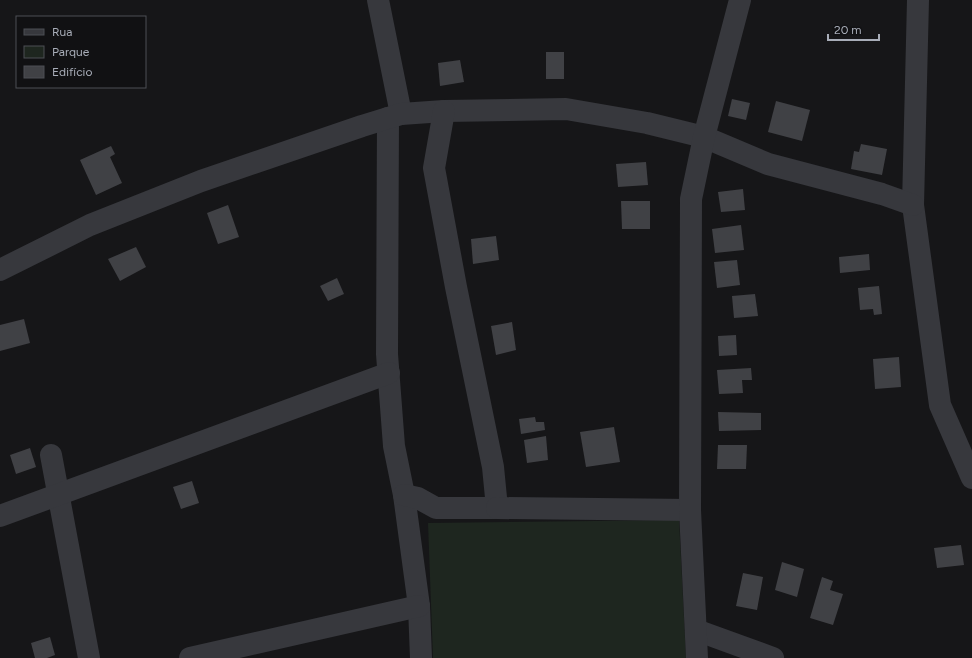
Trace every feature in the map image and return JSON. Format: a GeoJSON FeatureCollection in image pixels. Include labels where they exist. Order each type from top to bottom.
{"type":"FeatureCollection","features":[{"type":"Feature","properties":{"kind":"street"},"geometry":{"type":"LineString","coordinates":[[378,0],[395,116],[387,354],[394,446],[404,496],[420,606],[421,658]]}},
{"type":"Feature","properties":{"kind":"street"},"geometry":{"type":"LineString","coordinates":[[697,658],[690,510],[691,199],[704,137],[740,0]]}},
{"type":"Feature","properties":{"kind":"street"},"geometry":{"type":"LineString","coordinates":[[918,0],[914,205],[940,405],[972,478]]}},
{"type":"Feature","properties":{"kind":"street"},"geometry":{"type":"LineString","coordinates":[[0,270],[90,225],[202,181],[395,116],[444,110],[566,109],[647,123],[704,137],[768,164],[882,194],[914,205]]}},
{"type":"Feature","properties":{"kind":"street"},"geometry":{"type":"LineString","coordinates":[[444,110],[434,168],[456,287],[493,467],[497,508]]}},
{"type":"Feature","properties":{"kind":"street"},"geometry":{"type":"LineString","coordinates":[[0,516],[389,373]]}},
{"type":"Feature","properties":{"kind":"street"},"geometry":{"type":"LineString","coordinates":[[51,455],[90,658]]}},
{"type":"Feature","properties":{"kind":"street"},"geometry":{"type":"LineString","coordinates":[[404,496],[418,498],[436,508],[690,510]]}},
{"type":"Feature","properties":{"kind":"street"},"geometry":{"type":"LineString","coordinates":[[409,533],[436,508]]}},
{"type":"Feature","properties":{"kind":"street"},"geometry":{"type":"LineString","coordinates":[[190,658],[420,606]]}},
{"type":"Feature","properties":{"kind":"street"},"geometry":{"type":"LineString","coordinates":[[696,630],[773,658]]}},
{"type":"Feature","properties":{"kind":"green space"},"geometry":{"type":"Polygon","coordinates":[[[679,520],[686,658],[433,658],[428,523],[679,520]]]}},
{"type":"Feature","properties":{"kind":"building"},"geometry":{"type":"Polygon","coordinates":[[[546,52],[564,52],[564,79],[546,79],[546,52]]]}},
{"type":"Feature","properties":{"kind":"building"},"geometry":{"type":"Polygon","coordinates":[[[460,60],[464,82],[440,86],[438,63],[460,60]]]}},
{"type":"Feature","properties":{"kind":"building"},"geometry":{"type":"Polygon","coordinates":[[[732,99],[750,103],[746,120],[728,116],[732,99]]]}},
{"type":"Feature","properties":{"kind":"building"},"geometry":{"type":"Polygon","coordinates":[[[776,101],[810,110],[802,141],[768,132],[776,101]]]}},
{"type":"Feature","properties":{"kind":"building"},"geometry":{"type":"Polygon","coordinates":[[[861,144],[887,149],[882,175],[851,169],[854,151],[859,152],[861,144]]]}},
{"type":"Feature","properties":{"kind":"building"},"geometry":{"type":"Polygon","coordinates":[[[111,146],[115,154],[110,157],[122,183],[96,195],[80,160],[111,146]]]}},
{"type":"Feature","properties":{"kind":"building"},"geometry":{"type":"Polygon","coordinates":[[[646,162],[648,185],[618,187],[616,164],[646,162]]]}},
{"type":"Feature","properties":{"kind":"building"},"geometry":{"type":"Polygon","coordinates":[[[743,189],[745,210],[721,212],[718,192],[743,189]]]}},
{"type":"Feature","properties":{"kind":"building"},"geometry":{"type":"Polygon","coordinates":[[[621,201],[650,201],[650,229],[622,229],[621,201]]]}},
{"type":"Feature","properties":{"kind":"building"},"geometry":{"type":"Polygon","coordinates":[[[228,205],[239,237],[218,244],[207,213],[228,205]]]}},
{"type":"Feature","properties":{"kind":"building"},"geometry":{"type":"Polygon","coordinates":[[[741,225],[744,250],[715,253],[712,229],[741,225]]]}},
{"type":"Feature","properties":{"kind":"building"},"geometry":{"type":"Polygon","coordinates":[[[496,236],[499,260],[473,264],[471,239],[496,236]]]}},
{"type":"Feature","properties":{"kind":"building"},"geometry":{"type":"Polygon","coordinates":[[[136,247],[146,267],[120,281],[108,259],[136,247]]]}},
{"type":"Feature","properties":{"kind":"building"},"geometry":{"type":"Polygon","coordinates":[[[869,254],[870,270],[840,273],[839,257],[869,254]]]}},
{"type":"Feature","properties":{"kind":"building"},"geometry":{"type":"Polygon","coordinates":[[[737,260],[740,285],[717,288],[714,262],[737,260]]]}},
{"type":"Feature","properties":{"kind":"building"},"geometry":{"type":"Polygon","coordinates":[[[337,278],[344,294],[328,301],[320,286],[337,278]]]}},
{"type":"Feature","properties":{"kind":"building"},"geometry":{"type":"Polygon","coordinates":[[[879,286],[882,314],[874,315],[873,309],[860,310],[858,288],[879,286]]]}},
{"type":"Feature","properties":{"kind":"building"},"geometry":{"type":"Polygon","coordinates":[[[755,294],[758,316],[734,318],[732,296],[755,294]]]}},
{"type":"Feature","properties":{"kind":"building"},"geometry":{"type":"Polygon","coordinates":[[[24,319],[30,343],[0,351],[0,325],[24,319]]]}},
{"type":"Feature","properties":{"kind":"building"},"geometry":{"type":"Polygon","coordinates":[[[512,322],[516,350],[496,355],[491,326],[512,322]]]}},
{"type":"Feature","properties":{"kind":"building"},"geometry":{"type":"Polygon","coordinates":[[[736,335],[737,355],[719,356],[718,336],[736,335]]]}},
{"type":"Feature","properties":{"kind":"building"},"geometry":{"type":"Polygon","coordinates":[[[899,357],[901,387],[875,389],[873,359],[899,357]]]}},
{"type":"Feature","properties":{"kind":"building"},"geometry":{"type":"Polygon","coordinates":[[[751,368],[752,380],[742,380],[743,393],[719,394],[717,370],[751,368]]]}},
{"type":"Feature","properties":{"kind":"building"},"geometry":{"type":"Polygon","coordinates":[[[718,412],[761,413],[761,430],[719,431],[718,412]]]}},
{"type":"Feature","properties":{"kind":"building"},"geometry":{"type":"Polygon","coordinates":[[[535,417],[536,422],[544,422],[545,430],[521,434],[519,419],[535,417]]]}},
{"type":"Feature","properties":{"kind":"building"},"geometry":{"type":"Polygon","coordinates":[[[614,427],[620,462],[586,467],[580,432],[614,427]]]}},
{"type":"Feature","properties":{"kind":"building"},"geometry":{"type":"Polygon","coordinates":[[[546,436],[548,460],[527,463],[524,440],[546,436]]]}},
{"type":"Feature","properties":{"kind":"building"},"geometry":{"type":"Polygon","coordinates":[[[718,445],[747,445],[746,469],[717,469],[718,445]]]}},
{"type":"Feature","properties":{"kind":"building"},"geometry":{"type":"Polygon","coordinates":[[[30,448],[36,467],[16,474],[10,455],[30,448]]]}},
{"type":"Feature","properties":{"kind":"building"},"geometry":{"type":"Polygon","coordinates":[[[192,481],[199,503],[181,509],[173,487],[192,481]]]}},
{"type":"Feature","properties":{"kind":"building"},"geometry":{"type":"Polygon","coordinates":[[[961,545],[964,565],[937,568],[934,548],[961,545]]]}},
{"type":"Feature","properties":{"kind":"building"},"geometry":{"type":"Polygon","coordinates":[[[782,562],[804,569],[797,597],[775,590],[782,562]]]}},
{"type":"Feature","properties":{"kind":"building"},"geometry":{"type":"Polygon","coordinates":[[[743,573],[763,577],[757,610],[736,606],[743,573]]]}},
{"type":"Feature","properties":{"kind":"building"},"geometry":{"type":"Polygon","coordinates":[[[822,577],[833,581],[830,590],[843,594],[833,625],[810,618],[822,577]]]}},
{"type":"Feature","properties":{"kind":"building"},"geometry":{"type":"Polygon","coordinates":[[[50,637],[55,655],[47,658],[35,658],[31,643],[50,637]]]}}]}
